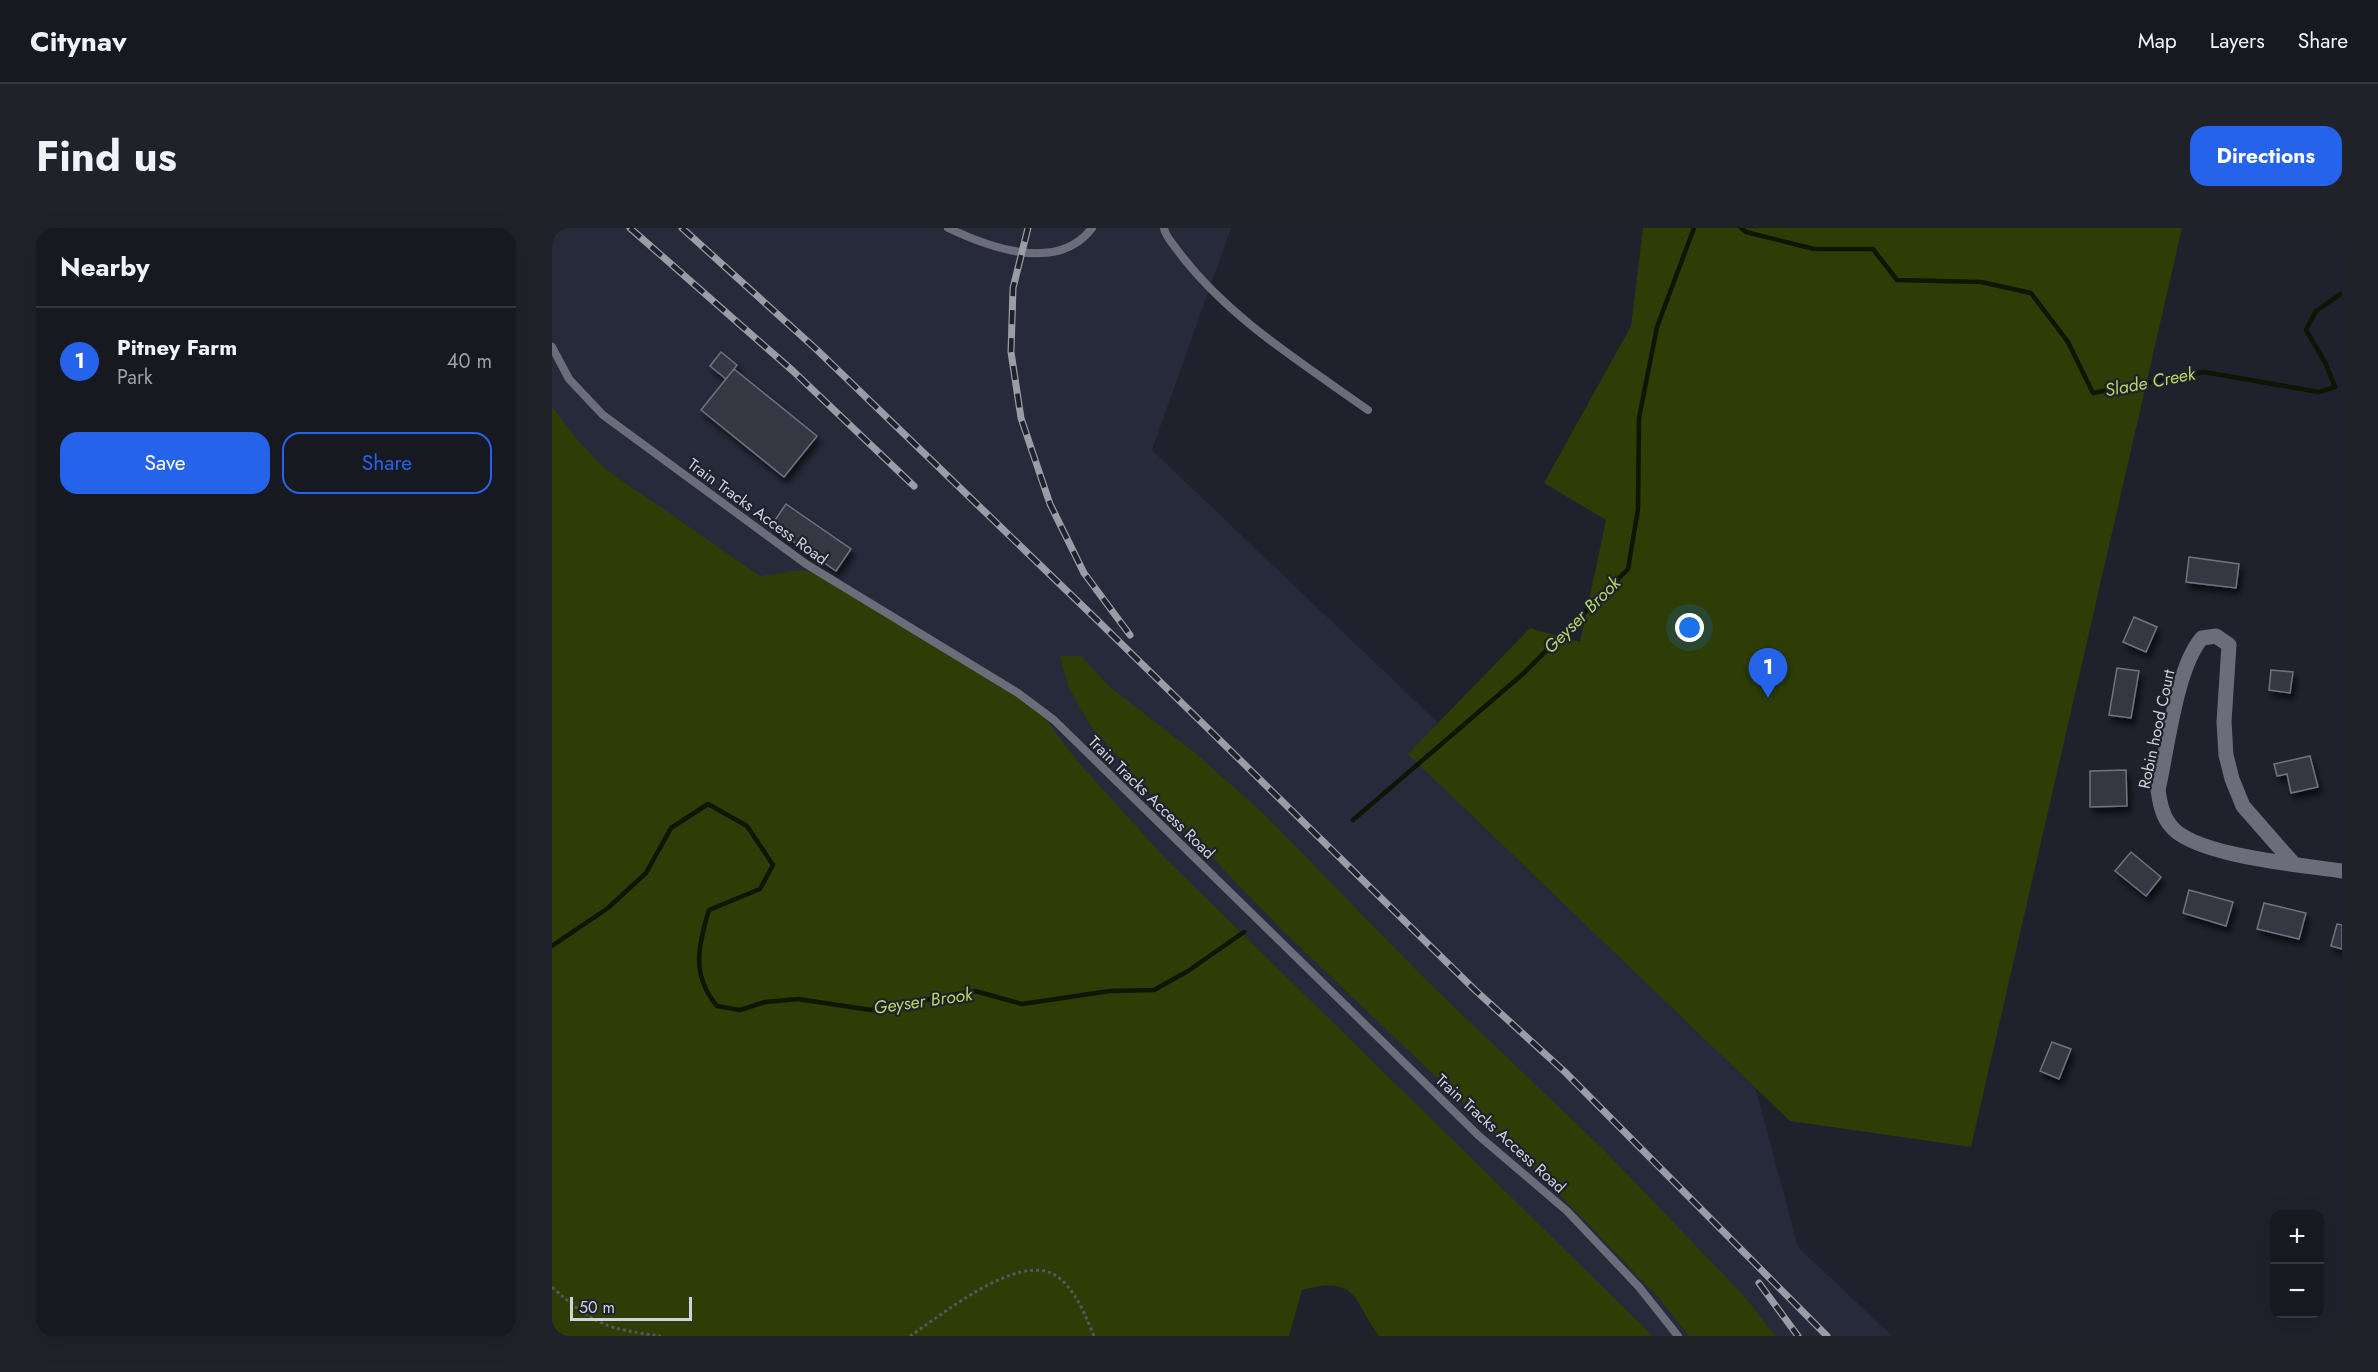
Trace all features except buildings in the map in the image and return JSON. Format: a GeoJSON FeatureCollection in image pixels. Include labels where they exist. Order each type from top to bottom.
{"type":"FeatureCollection","features":[{"type":"Feature","properties":{"kind":"street","name":"Robin hood Court"},"geometry":{"type":"LineString","coordinates":[[2293,863],[2243,806],[2239,797],[2226,755],[2223,722],[2229,645],[2216,636],[2202,638],[2196,644],[2181,682],[2158,790],[2160,806],[2170,826],[2186,839],[2215,850],[2293,863],[2342,871]]}},
{"type":"Feature","properties":{"kind":"lane"},"geometry":{"type":"LineString","coordinates":[[948,228],[969,238],[1030,254],[1056,253],[1084,238],[1092,228]]}},
{"type":"Feature","properties":{"kind":"lane"},"geometry":{"type":"LineString","coordinates":[[1164,228],[1181,256],[1212,291],[1279,347],[1368,410]]}},
{"type":"Feature","properties":{"kind":"lane","name":"Train Tracks Access Road"},"geometry":{"type":"LineString","coordinates":[[552,347],[570,379],[603,415],[806,564],[1018,693],[1053,720],[1479,1136],[1567,1211],[1639,1287],[1678,1336]]}},
{"type":"Feature","properties":{"kind":"path"},"geometry":{"type":"LineString","coordinates":[[910,1336],[1005,1276],[1032,1269],[1046,1270],[1058,1277],[1074,1293],[1094,1336]]}},
{"type":"Feature","properties":{"kind":"path"},"geometry":{"type":"LineString","coordinates":[[552,1287],[593,1320],[617,1330],[661,1336]]}},
{"type":"Feature","properties":{"kind":"shaded area"},"geometry":{"type":"Polygon","coordinates":[[[552,228],[1231,228],[1152,450],[1733,1004],[1798,1247],[1892,1336],[1604,1336],[552,494],[552,228]]]}},
{"type":"Feature","properties":{"kind":"green space"},"geometry":{"type":"Polygon","coordinates":[[[1643,228],[2182,228],[1971,1147],[1790,1121],[1408,754],[1530,628],[1580,642],[1606,520],[1544,483],[1631,326],[1643,228]]]}},
{"type":"Feature","properties":{"kind":"green space"},"geometry":{"type":"Polygon","coordinates":[[[552,406],[574,436],[604,468],[760,576],[802,570],[824,576],[999,676],[1034,704],[1079,763],[1164,857],[1653,1336],[1379,1336],[1358,1301],[1344,1288],[1320,1286],[1302,1290],[1289,1336],[552,1336],[552,406]]]}},
{"type":"Feature","properties":{"kind":"green space"},"geometry":{"type":"Polygon","coordinates":[[[1060,656],[1081,656],[1111,688],[1194,752],[1263,813],[1427,981],[1605,1151],[1746,1298],[1775,1336],[1689,1336],[1658,1297],[1558,1193],[1283,931],[1167,811],[1091,727],[1069,688],[1060,656]]]}},
{"type":"Feature","properties":{"kind":"waterway","name":"Geyser Brook"},"geometry":{"type":"LineString","coordinates":[[1353,820],[1524,673],[1628,569],[1638,509],[1639,418],[1657,327],[1694,228]]}},
{"type":"Feature","properties":{"kind":"waterway","name":"Slade Creek"},"geometry":{"type":"LineString","coordinates":[[1741,228],[1746,232],[1814,249],[1873,249],[1897,280],[1981,282],[2031,293],[2068,342],[2093,393],[2204,372],[2319,392],[2335,387],[2326,364],[2306,330],[2316,311],[2342,293]]}},
{"type":"Feature","properties":{"kind":"waterway","name":"Geyser Brook"},"geometry":{"type":"LineString","coordinates":[[552,946],[608,908],[646,873],[671,828],[708,804],[747,826],[773,865],[760,889],[709,910],[699,960],[703,983],[717,1006],[740,1010],[765,1002],[798,999],[871,1010],[975,991],[1022,1004],[1110,991],[1154,990],[1188,971],[1244,932]]}},
{"type":"Feature","properties":{"kind":"railway"},"geometry":{"type":"LineString","coordinates":[[630,228],[793,371],[914,486]]}},
{"type":"Feature","properties":{"kind":"railway"},"geometry":{"type":"LineString","coordinates":[[682,228],[816,349],[1475,990],[1565,1072],[1827,1336]]}},
{"type":"Feature","properties":{"kind":"railway"},"geometry":{"type":"LineString","coordinates":[[1028,228],[1013,288],[1011,352],[1021,418],[1050,504],[1084,573],[1130,635]]}},
{"type":"Feature","properties":{"kind":"railway"},"geometry":{"type":"LineString","coordinates":[[1759,1283],[1798,1336]]}},
{"type":"Feature","properties":{"kind":"place","name":"Pitney Farm"},"geometry":{"type":"Point","coordinates":[1768,698]}}]}
